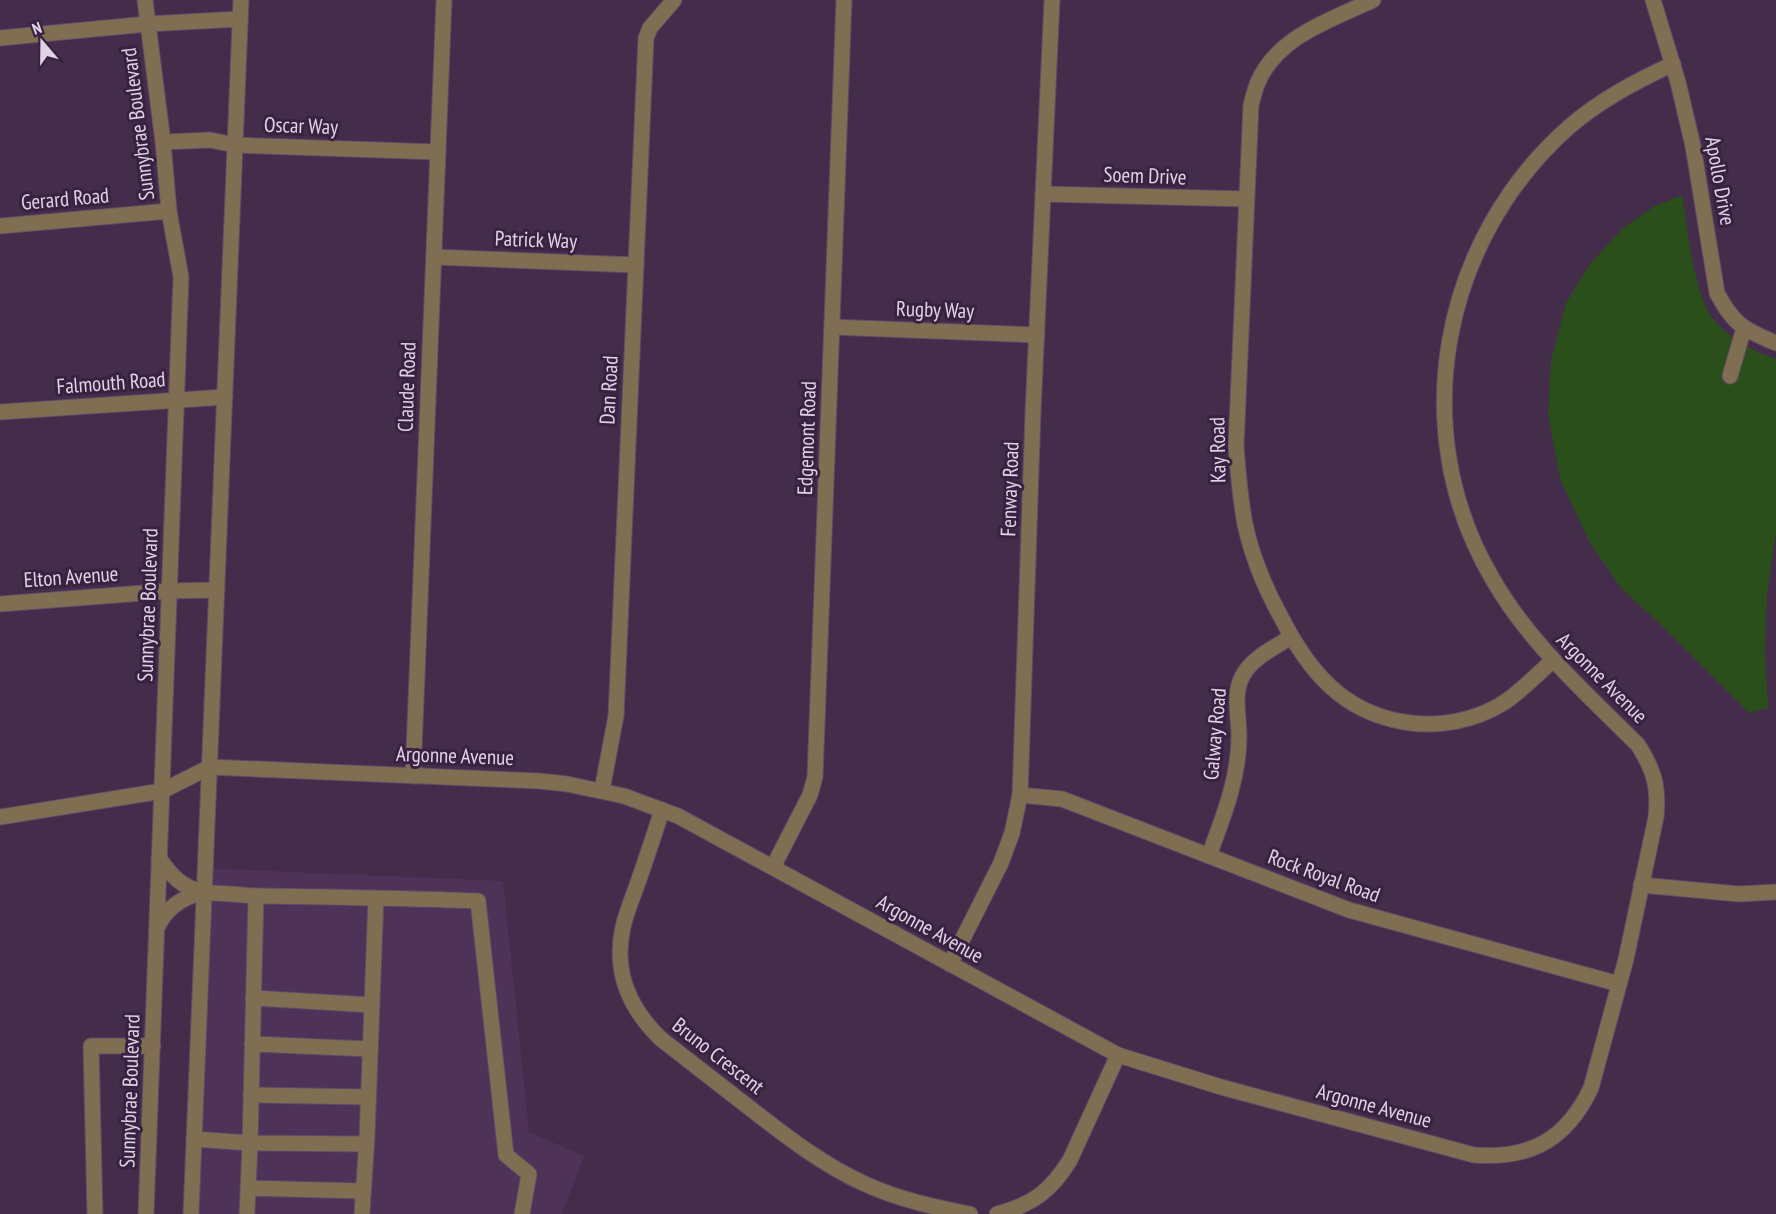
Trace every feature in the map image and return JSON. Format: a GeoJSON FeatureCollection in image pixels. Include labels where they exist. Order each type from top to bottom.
{"type":"FeatureCollection","features":[{"type":"Feature","properties":{"kind":"street","name":"Sunnybrae Boulevard"},"geometry":{"type":"LineString","coordinates":[[145,0],[170,211],[181,278],[146,1214]]}},
{"type":"Feature","properties":{"kind":"street"},"geometry":{"type":"LineString","coordinates":[[190,1214],[241,0]]}},
{"type":"Feature","properties":{"kind":"street","name":"Claude Road"},"geometry":{"type":"LineString","coordinates":[[413,776],[444,0]]}},
{"type":"Feature","properties":{"kind":"street","name":"Dan Road"},"geometry":{"type":"LineString","coordinates":[[602,790],[616,716],[646,38],[650,28],[674,0]]}},
{"type":"Feature","properties":{"kind":"street","name":"Edgemont Road"},"geometry":{"type":"LineString","coordinates":[[773,867],[810,795],[815,777],[844,0]]}},
{"type":"Feature","properties":{"kind":"street","name":"Fenway Road"},"geometry":{"type":"LineString","coordinates":[[950,964],[1001,863],[1012,832],[1020,795],[1052,0]]}},
{"type":"Feature","properties":{"kind":"street","name":"Kay Road"},"geometry":{"type":"LineString","coordinates":[[1373,0],[1299,35],[1282,49],[1269,63],[1258,82],[1251,105],[1236,446],[1245,524],[1268,592],[1291,637],[1328,686],[1346,700],[1368,712],[1414,724],[1453,722],[1483,713],[1503,703],[1521,690],[1552,660]]}},
{"type":"Feature","properties":{"kind":"street","name":"Apollo Drive"},"geometry":{"type":"LineString","coordinates":[[1653,0],[1673,64],[1693,146],[1717,293],[1726,310],[1744,328],[1752,334],[1776,343]]}},
{"type":"Feature","properties":{"kind":"street"},"geometry":{"type":"LineString","coordinates":[[0,38],[147,24],[240,19]]}},
{"type":"Feature","properties":{"kind":"street","name":"Argonne Avenue"},"geometry":{"type":"LineString","coordinates":[[0,817],[162,791],[210,767],[539,781],[602,790],[662,810],[773,867],[1118,1055],[1221,1087],[1474,1155],[1494,1157],[1512,1155],[1534,1148],[1554,1136],[1569,1123],[1582,1106],[1591,1088],[1626,959],[1658,798],[1649,762],[1638,745],[1552,660],[1508,604],[1474,543],[1461,508],[1446,440],[1446,365],[1452,327],[1463,285],[1479,244],[1497,211],[1519,180],[1559,136],[1601,102],[1633,82],[1673,64]]}},
{"type":"Feature","properties":{"kind":"street","name":"Oscar Way"},"geometry":{"type":"LineString","coordinates":[[163,142],[210,140],[235,145],[438,152]]}},
{"type":"Feature","properties":{"kind":"street","name":"Soem Drive"},"geometry":{"type":"LineString","coordinates":[[1043,194],[1246,200]]}},
{"type":"Feature","properties":{"kind":"street","name":"Gerard Road"},"geometry":{"type":"LineString","coordinates":[[0,226],[170,211]]}},
{"type":"Feature","properties":{"kind":"street","name":"Patrick Way"},"geometry":{"type":"LineString","coordinates":[[434,257],[636,265]]}},
{"type":"Feature","properties":{"kind":"street","name":"Rugby Way"},"geometry":{"type":"LineString","coordinates":[[832,327],[1037,335]]}},
{"type":"Feature","properties":{"kind":"street"},"geometry":{"type":"LineString","coordinates":[[1730,376],[1744,328]]}},
{"type":"Feature","properties":{"kind":"street","name":"Falmouth Road"},"geometry":{"type":"LineString","coordinates":[[0,412],[225,397]]}},
{"type":"Feature","properties":{"kind":"street","name":"Elton Avenue"},"geometry":{"type":"LineString","coordinates":[[0,604],[169,591],[217,590]]}},
{"type":"Feature","properties":{"kind":"street","name":"Galway Road"},"geometry":{"type":"LineString","coordinates":[[1209,856],[1230,798],[1236,769],[1239,739],[1237,692],[1241,678],[1254,661],[1291,637]]}},
{"type":"Feature","properties":{"kind":"street","name":"Rock Royal Road"},"geometry":{"type":"LineString","coordinates":[[1020,795],[1062,799],[1349,910],[1619,984]]}},
{"type":"Feature","properties":{"kind":"street","name":"Bruno Crescent"},"geometry":{"type":"LineString","coordinates":[[662,810],[623,926],[620,947],[621,968],[626,989],[634,1008],[646,1024],[661,1039],[770,1124],[827,1164],[864,1183],[897,1196],[937,1208],[969,1214]]}},
{"type":"Feature","properties":{"kind":"street"},"geometry":{"type":"LineString","coordinates":[[159,858],[178,882],[204,893]]}},
{"type":"Feature","properties":{"kind":"street"},"geometry":{"type":"LineString","coordinates":[[1641,885],[1739,894],[1776,892]]}},
{"type":"Feature","properties":{"kind":"street"},"geometry":{"type":"LineString","coordinates":[[157,929],[162,917],[171,907],[191,895],[204,893],[478,900],[506,1155],[529,1174],[522,1214]]}},
{"type":"Feature","properties":{"kind":"street"},"geometry":{"type":"LineString","coordinates":[[248,1214],[256,896]]}},
{"type":"Feature","properties":{"kind":"street"},"geometry":{"type":"LineString","coordinates":[[362,1214],[376,898]]}},
{"type":"Feature","properties":{"kind":"street"},"geometry":{"type":"LineString","coordinates":[[253,998],[372,1005]]}},
{"type":"Feature","properties":{"kind":"street"},"geometry":{"type":"LineString","coordinates":[[252,1044],[370,1049]]}},
{"type":"Feature","properties":{"kind":"street"},"geometry":{"type":"LineString","coordinates":[[95,1214],[91,1046],[153,1046]]}},
{"type":"Feature","properties":{"kind":"street"},"geometry":{"type":"LineString","coordinates":[[997,1214],[1033,1201],[1049,1189],[1060,1176],[1070,1160],[1118,1055]]}},
{"type":"Feature","properties":{"kind":"street"},"geometry":{"type":"LineString","coordinates":[[251,1095],[368,1097]]}},
{"type":"Feature","properties":{"kind":"street"},"geometry":{"type":"LineString","coordinates":[[194,1139],[250,1143],[366,1144]]}},
{"type":"Feature","properties":{"kind":"street"},"geometry":{"type":"LineString","coordinates":[[248,1188],[363,1191]]}},
{"type":"Feature","properties":{"kind":"shaded area"},"geometry":{"type":"Polygon","coordinates":[[[205,868],[503,881],[529,1132],[584,1156],[562,1214],[191,1214],[205,868]]]}},
{"type":"Feature","properties":{"kind":"green space"},"geometry":{"type":"Polygon","coordinates":[[[1682,195],[1692,260],[1707,309],[1720,327],[1734,338],[1776,359],[1776,532],[1767,594],[1765,650],[1768,708],[1749,713],[1621,588],[1589,541],[1560,479],[1548,414],[1551,361],[1566,303],[1590,264],[1623,228],[1653,207],[1682,195]]]}}]}
